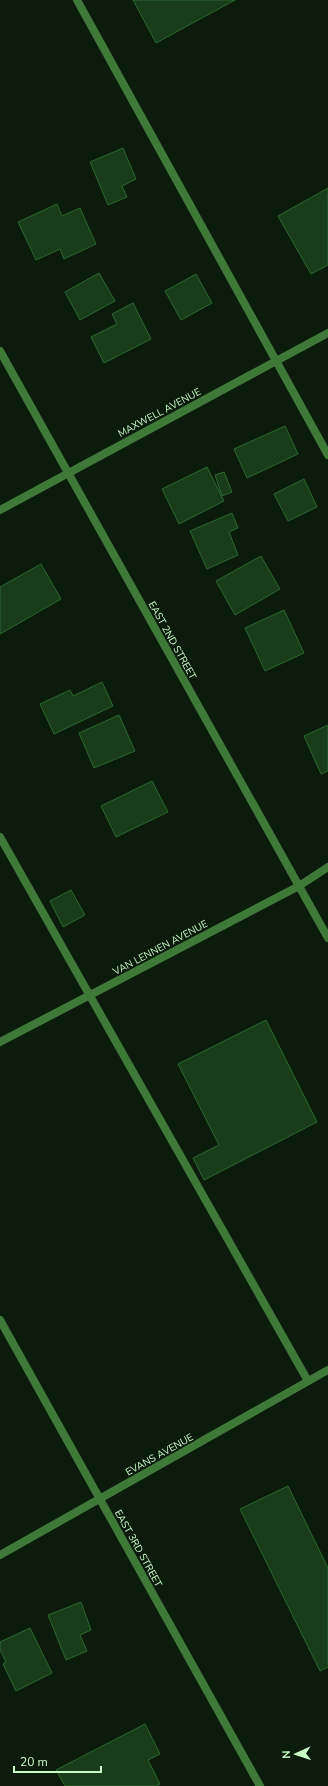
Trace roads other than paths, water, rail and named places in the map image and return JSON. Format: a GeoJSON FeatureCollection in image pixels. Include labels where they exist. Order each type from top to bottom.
{"type":"FeatureCollection","features":[{"type":"Feature","properties":{"kind":"street"},"geometry":{"type":"LineString","coordinates":[[77,0],[328,455]]}},
{"type":"Feature","properties":{"kind":"street","name":"MAXWELL AVENUE"},"geometry":{"type":"LineString","coordinates":[[0,510],[328,333]]}},
{"type":"Feature","properties":{"kind":"street","name":"EAST 2ND STREET"},"geometry":{"type":"LineString","coordinates":[[0,351],[328,938]]}},
{"type":"Feature","properties":{"kind":"street"},"geometry":{"type":"LineString","coordinates":[[0,837],[308,1381]]}},
{"type":"Feature","properties":{"kind":"street","name":"VAN LENNEN AVENUE"},"geometry":{"type":"LineString","coordinates":[[0,1042],[299,886],[328,867]]}},
{"type":"Feature","properties":{"kind":"street","name":"EAST 3RD STREET"},"geometry":{"type":"LineString","coordinates":[[0,1320],[260,1786]]}},
{"type":"Feature","properties":{"kind":"street","name":"EVANS AVENUE"},"geometry":{"type":"LineString","coordinates":[[0,1555],[328,1370]]}}]}
